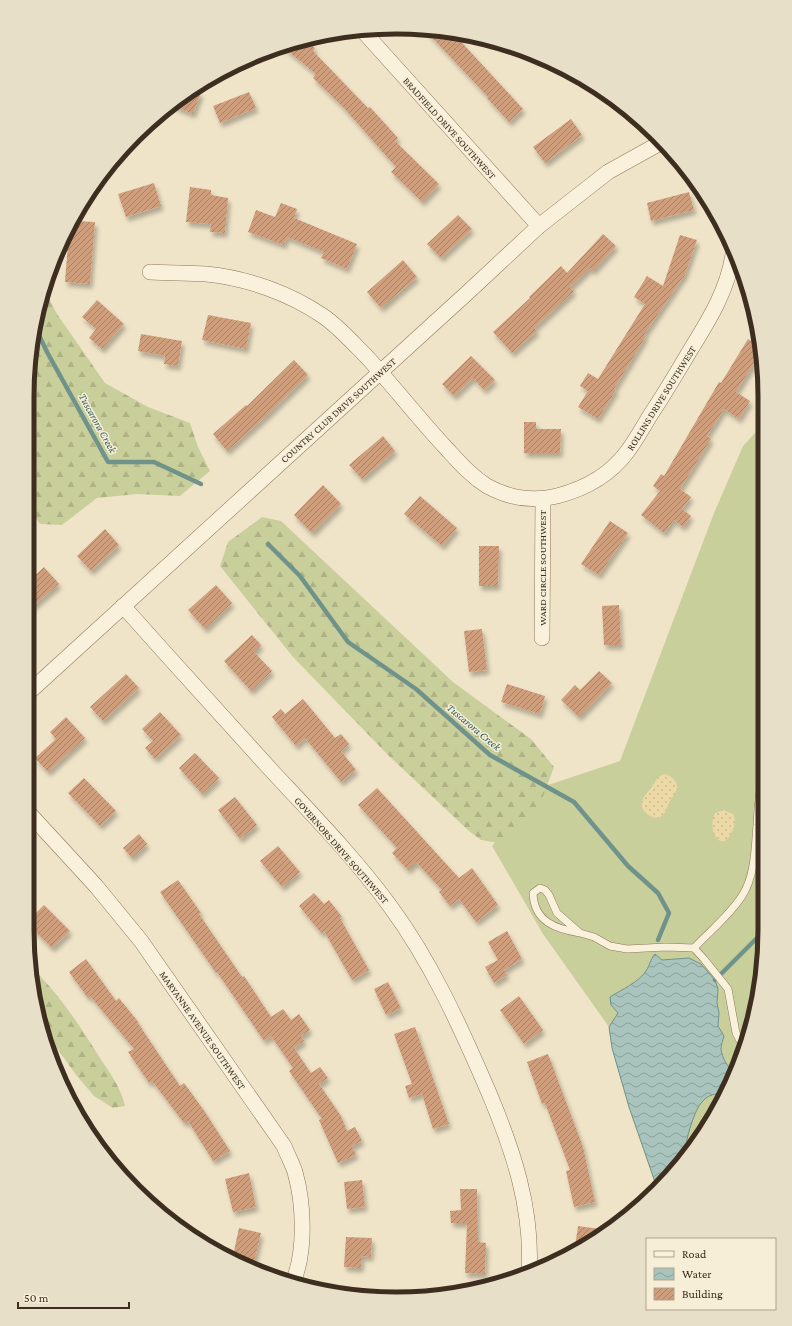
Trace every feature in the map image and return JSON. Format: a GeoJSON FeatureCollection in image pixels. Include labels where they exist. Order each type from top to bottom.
{"type":"FeatureCollection","features":[{"type":"Feature","properties":{"kind":"street","name":"BRADFIELD DRIVE SOUTHWEST"},"geometry":{"type":"LineString","coordinates":[[367,35],[539,226]]}},
{"type":"Feature","properties":{"kind":"street","name":"COUNTRY CLUB DRIVE SOUTHWEST"},"geometry":{"type":"LineString","coordinates":[[34,688],[539,226],[608,172],[657,145]]}},
{"type":"Feature","properties":{"kind":"street","name":"ROLLINS DRIVE SOUTHWEST"},"geometry":{"type":"LineString","coordinates":[[150,272],[208,274],[263,286],[295,299],[324,316],[351,340],[442,444],[472,475],[487,486],[505,494],[523,499],[543,500],[572,492],[594,482],[610,470],[626,453],[662,398],[707,322],[724,290],[732,262]]}},
{"type":"Feature","properties":{"kind":"street","name":"WARD CIRCLE SOUTHWEST"},"geometry":{"type":"LineString","coordinates":[[542,638],[543,500]]}},
{"type":"Feature","properties":{"kind":"street","name":"GOVERNORS DRIVE SOUTHWEST"},"geometry":{"type":"LineString","coordinates":[[123,606],[337,841],[390,906],[430,968],[464,1033],[496,1112],[519,1176],[529,1229],[529,1266]]}},
{"type":"Feature","properties":{"kind":"street","name":"MARYANNE AVENUE SOUTHWEST"},"geometry":{"type":"LineString","coordinates":[[34,819],[96,886],[141,941],[284,1146],[294,1171],[300,1198],[302,1224],[301,1250],[294,1277]]}},
{"type":"Feature","properties":{"kind":"lane"},"geometry":{"type":"LineString","coordinates":[[694,948],[707,933],[730,913],[743,895],[751,872],[756,848],[756,824],[758,810]]}},
{"type":"Feature","properties":{"kind":"lane"},"geometry":{"type":"LineString","coordinates":[[580,933],[557,913],[549,895],[545,890],[540,888],[533,893],[533,903],[542,919],[564,930],[594,937],[610,946],[627,949],[666,947],[694,948],[728,989],[736,1033],[740,1041]]}},
{"type":"Feature","properties":{"kind":"green space"},"geometry":{"type":"Polygon","coordinates":[[[48,296],[57,314],[105,383],[148,407],[190,423],[198,447],[210,471],[180,496],[137,494],[97,498],[62,525],[40,524],[34,516],[34,396],[37,349],[48,296]]]}},
{"type":"Feature","properties":{"kind":"green space"},"geometry":{"type":"Polygon","coordinates":[[[758,430],[758,930],[755,977],[746,1024],[739,1046],[721,1090],[697,1131],[668,1169],[655,1183],[629,1107],[612,1048],[609,1027],[543,934],[492,846],[545,786],[620,761],[714,513],[743,446],[758,430]]]}},
{"type":"Feature","properties":{"kind":"green space"},"geometry":{"type":"Polygon","coordinates":[[[262,517],[281,521],[453,682],[531,739],[554,767],[541,802],[505,844],[481,840],[469,831],[389,756],[293,657],[220,566],[228,542],[262,517]]]}},
{"type":"Feature","properties":{"kind":"green space"},"geometry":{"type":"Polygon","coordinates":[[[37,973],[61,1000],[77,1023],[115,1081],[125,1106],[113,1108],[94,1096],[76,1075],[57,1048],[46,1024],[37,973]]]}},
{"type":"Feature","properties":{"kind":"sand"},"geometry":{"type":"Polygon","coordinates":[[[665,774],[675,781],[677,784],[677,790],[670,800],[666,811],[661,817],[658,818],[650,816],[644,811],[642,801],[657,779],[665,774]]]}},
{"type":"Feature","properties":{"kind":"sand"},"geometry":{"type":"Polygon","coordinates":[[[723,810],[733,814],[735,822],[729,837],[725,841],[721,841],[714,833],[713,820],[715,813],[723,810]]]}},
{"type":"Feature","properties":{"kind":"water"},"geometry":{"type":"Polygon","coordinates":[[[655,954],[662,960],[689,958],[701,964],[715,980],[718,989],[718,1026],[724,1036],[721,1049],[730,1069],[719,1094],[715,1094],[705,1099],[696,1111],[686,1145],[655,1183],[629,1107],[612,1048],[609,1027],[618,1013],[611,1005],[610,997],[643,975],[655,954]]]}},
{"type":"Feature","properties":{"kind":"building"},"geometry":{"type":"Polygon","coordinates":[[[431,36],[459,40],[523,109],[509,122],[487,98],[488,97],[431,36]]]}},
{"type":"Feature","properties":{"kind":"building"},"geometry":{"type":"Polygon","coordinates":[[[310,44],[315,48],[313,51],[368,108],[370,107],[398,138],[395,141],[439,184],[422,202],[391,172],[396,167],[343,107],[313,78],[316,74],[287,51],[310,44]]]}},
{"type":"Feature","properties":{"kind":"building"},"geometry":{"type":"Polygon","coordinates":[[[199,92],[201,93],[193,114],[178,108],[199,92]]]}},
{"type":"Feature","properties":{"kind":"building"},"geometry":{"type":"Polygon","coordinates":[[[249,92],[256,108],[220,123],[213,106],[249,92]]]}},
{"type":"Feature","properties":{"kind":"building"},"geometry":{"type":"Polygon","coordinates":[[[571,119],[582,135],[545,163],[533,147],[571,119]]]}},
{"type":"Feature","properties":{"kind":"building"},"geometry":{"type":"Polygon","coordinates":[[[154,183],[161,206],[126,217],[118,194],[154,183]]]}},
{"type":"Feature","properties":{"kind":"building"},"geometry":{"type":"Polygon","coordinates":[[[190,187],[211,190],[211,195],[228,198],[225,233],[210,232],[211,224],[186,222],[190,187]]]}},
{"type":"Feature","properties":{"kind":"building"},"geometry":{"type":"Polygon","coordinates":[[[689,192],[694,210],[651,221],[647,203],[689,192]]]}},
{"type":"Feature","properties":{"kind":"building"},"geometry":{"type":"Polygon","coordinates":[[[281,203],[297,209],[294,218],[357,244],[347,269],[321,258],[324,252],[287,237],[284,245],[248,232],[256,210],[275,217],[281,203]]]}},
{"type":"Feature","properties":{"kind":"building"},"geometry":{"type":"Polygon","coordinates":[[[458,215],[472,229],[441,258],[427,244],[458,215]]]}},
{"type":"Feature","properties":{"kind":"building"},"geometry":{"type":"Polygon","coordinates":[[[79,221],[95,222],[90,284],[65,282],[68,243],[71,236],[79,221]]]}},
{"type":"Feature","properties":{"kind":"building"},"geometry":{"type":"Polygon","coordinates":[[[603,234],[616,246],[593,271],[590,268],[570,287],[574,291],[534,328],[537,331],[512,353],[493,332],[530,298],[529,297],[561,266],[567,273],[603,234]]]}},
{"type":"Feature","properties":{"kind":"building"},"geometry":{"type":"Polygon","coordinates":[[[680,235],[697,240],[684,277],[644,335],[646,336],[598,419],[578,407],[588,391],[580,386],[588,373],[598,379],[645,304],[634,297],[647,276],[663,286],[680,235]]]}},
{"type":"Feature","properties":{"kind":"building"},"geometry":{"type":"Polygon","coordinates":[[[403,260],[417,277],[381,308],[367,292],[403,260]]]}},
{"type":"Feature","properties":{"kind":"building"},"geometry":{"type":"Polygon","coordinates":[[[97,300],[124,324],[102,349],[89,338],[96,329],[82,317],[97,300]]]}},
{"type":"Feature","properties":{"kind":"building"},"geometry":{"type":"Polygon","coordinates":[[[208,315],[251,323],[246,349],[202,340],[208,315]]]}},
{"type":"Feature","properties":{"kind":"building"},"geometry":{"type":"Polygon","coordinates":[[[141,334],[182,341],[178,366],[164,364],[165,356],[138,351],[141,334]]]}},
{"type":"Feature","properties":{"kind":"building"},"geometry":{"type":"Polygon","coordinates":[[[748,339],[754,343],[756,360],[736,392],[750,401],[739,419],[724,409],[707,436],[711,439],[680,489],[691,497],[682,509],[691,516],[683,527],[674,520],[664,533],[641,515],[660,491],[653,486],[661,474],[664,476],[719,382],[721,383],[748,339]]]}},
{"type":"Feature","properties":{"kind":"building"},"geometry":{"type":"Polygon","coordinates":[[[471,356],[495,380],[484,390],[473,378],[454,396],[442,384],[471,356]]]}},
{"type":"Feature","properties":{"kind":"building"},"geometry":{"type":"Polygon","coordinates":[[[294,360],[308,375],[265,417],[227,451],[213,434],[246,405],[247,406],[294,360]]]}},
{"type":"Feature","properties":{"kind":"building"},"geometry":{"type":"Polygon","coordinates":[[[524,422],[536,422],[536,429],[561,429],[560,453],[524,453],[524,422]]]}},
{"type":"Feature","properties":{"kind":"building"},"geometry":{"type":"Polygon","coordinates":[[[383,436],[395,451],[362,479],[349,465],[383,436]]]}},
{"type":"Feature","properties":{"kind":"building"},"geometry":{"type":"Polygon","coordinates":[[[323,485],[341,504],[312,533],[294,515],[323,485]]]}},
{"type":"Feature","properties":{"kind":"building"},"geometry":{"type":"Polygon","coordinates":[[[420,496],[457,528],[442,546],[404,514],[420,496]]]}},
{"type":"Feature","properties":{"kind":"building"},"geometry":{"type":"Polygon","coordinates":[[[610,521],[628,533],[599,575],[581,564],[610,521]]]}},
{"type":"Feature","properties":{"kind":"building"},"geometry":{"type":"Polygon","coordinates":[[[105,529],[119,545],[91,571],[77,556],[105,529]]]}},
{"type":"Feature","properties":{"kind":"building"},"geometry":{"type":"Polygon","coordinates":[[[479,546],[499,546],[498,586],[479,586],[479,546]]]}},
{"type":"Feature","properties":{"kind":"building"},"geometry":{"type":"Polygon","coordinates":[[[44,567],[59,584],[34,605],[34,576],[44,567]]]}},
{"type":"Feature","properties":{"kind":"building"},"geometry":{"type":"Polygon","coordinates":[[[216,585],[232,603],[205,629],[188,610],[216,585]]]}},
{"type":"Feature","properties":{"kind":"building"},"geometry":{"type":"Polygon","coordinates":[[[619,605],[621,645],[604,645],[602,606],[619,605]]]}},
{"type":"Feature","properties":{"kind":"building"},"geometry":{"type":"Polygon","coordinates":[[[482,629],[487,670],[469,672],[464,631],[482,629]]]}},
{"type":"Feature","properties":{"kind":"building"},"geometry":{"type":"Polygon","coordinates":[[[252,635],[261,645],[254,652],[272,671],[251,691],[224,661],[252,635]]]}},
{"type":"Feature","properties":{"kind":"building"},"geometry":{"type":"Polygon","coordinates":[[[599,671],[612,683],[579,717],[561,700],[575,685],[580,690],[599,671]]]}},
{"type":"Feature","properties":{"kind":"building"},"geometry":{"type":"Polygon","coordinates":[[[126,674],[139,688],[103,721],[90,707],[126,674]]]}},
{"type":"Feature","properties":{"kind":"building"},"geometry":{"type":"Polygon","coordinates":[[[507,684],[545,696],[540,714],[501,702],[507,684]]]}},
{"type":"Feature","properties":{"kind":"building"},"geometry":{"type":"Polygon","coordinates":[[[303,699],[335,738],[341,734],[349,744],[341,751],[356,770],[341,782],[305,738],[296,746],[272,717],[281,709],[285,714],[303,699]]]}},
{"type":"Feature","properties":{"kind":"building"},"geometry":{"type":"Polygon","coordinates":[[[160,712],[181,735],[155,759],[145,748],[153,741],[142,729],[160,712]]]}},
{"type":"Feature","properties":{"kind":"building"},"geometry":{"type":"Polygon","coordinates":[[[66,717],[85,738],[48,772],[35,758],[56,739],[50,732],[66,717]]]}},
{"type":"Feature","properties":{"kind":"building"},"geometry":{"type":"Polygon","coordinates":[[[195,753],[219,778],[202,794],[179,768],[195,753]]]}},
{"type":"Feature","properties":{"kind":"building"},"geometry":{"type":"Polygon","coordinates":[[[84,778],[116,811],[100,826],[68,793],[84,778]]]}},
{"type":"Feature","properties":{"kind":"building"},"geometry":{"type":"Polygon","coordinates":[[[377,788],[459,878],[472,868],[498,905],[476,922],[459,899],[450,906],[439,892],[442,890],[416,862],[408,870],[392,853],[397,848],[358,805],[377,788]]]}},
{"type":"Feature","properties":{"kind":"building"},"geometry":{"type":"Polygon","coordinates":[[[235,797],[257,825],[240,839],[218,810],[235,797]]]}},
{"type":"Feature","properties":{"kind":"building"},"geometry":{"type":"Polygon","coordinates":[[[139,834],[147,844],[132,858],[123,848],[139,834]]]}},
{"type":"Feature","properties":{"kind":"building"},"geometry":{"type":"Polygon","coordinates":[[[278,846],[300,872],[282,887],[260,861],[278,846]]]}},
{"type":"Feature","properties":{"kind":"building"},"geometry":{"type":"Polygon","coordinates":[[[178,880],[201,913],[199,914],[242,977],[244,976],[271,1017],[283,1009],[291,1020],[299,1014],[310,1030],[301,1036],[304,1041],[294,1048],[311,1073],[320,1067],[328,1078],[319,1084],[341,1116],[347,1131],[355,1127],[362,1141],[352,1146],[356,1155],[338,1163],[319,1120],[322,1119],[289,1071],[293,1068],[271,1036],[264,1041],[160,892],[178,880]]]}},
{"type":"Feature","properties":{"kind":"building"},"geometry":{"type":"Polygon","coordinates":[[[314,893],[324,904],[329,900],[342,917],[340,918],[369,970],[352,980],[324,931],[321,933],[299,906],[314,893]]]}},
{"type":"Feature","properties":{"kind":"building"},"geometry":{"type":"Polygon","coordinates":[[[44,905],[70,931],[52,948],[34,930],[34,915],[44,905]]]}},
{"type":"Feature","properties":{"kind":"building"},"geometry":{"type":"Polygon","coordinates":[[[507,931],[522,959],[504,970],[507,975],[494,983],[485,967],[498,960],[488,942],[507,931]]]}},
{"type":"Feature","properties":{"kind":"building"},"geometry":{"type":"Polygon","coordinates":[[[86,959],[116,1001],[119,998],[139,1023],[180,1086],[184,1083],[230,1151],[213,1161],[188,1121],[184,1123],[152,1081],[149,1083],[128,1052],[134,1049],[90,996],[88,998],[69,972],[86,959]]]}},
{"type":"Feature","properties":{"kind":"building"},"geometry":{"type":"Polygon","coordinates":[[[388,982],[401,1008],[386,1015],[374,989],[388,982]]]}},
{"type":"Feature","properties":{"kind":"building"},"geometry":{"type":"Polygon","coordinates":[[[519,996],[543,1030],[524,1044],[500,1010],[519,996]]]}},
{"type":"Feature","properties":{"kind":"building"},"geometry":{"type":"Polygon","coordinates":[[[415,1027],[449,1124],[433,1129],[422,1094],[409,1098],[405,1086],[412,1084],[394,1034],[415,1027]]]}},
{"type":"Feature","properties":{"kind":"building"},"geometry":{"type":"Polygon","coordinates":[[[548,1054],[583,1147],[595,1202],[574,1207],[566,1171],[570,1170],[545,1103],[542,1104],[527,1062],[548,1054]]]}},
{"type":"Feature","properties":{"kind":"building"},"geometry":{"type":"Polygon","coordinates":[[[249,1173],[256,1207],[233,1212],[225,1179],[249,1173]]]}},
{"type":"Feature","properties":{"kind":"building"},"geometry":{"type":"Polygon","coordinates":[[[362,1180],[365,1207],[347,1209],[344,1182],[362,1180]]]}},
{"type":"Feature","properties":{"kind":"building"},"geometry":{"type":"Polygon","coordinates":[[[460,1189],[477,1189],[478,1242],[486,1243],[485,1274],[465,1273],[467,1223],[451,1223],[450,1211],[461,1210],[460,1189]]]}},
{"type":"Feature","properties":{"kind":"building"},"geometry":{"type":"Polygon","coordinates":[[[578,1226],[600,1229],[597,1231],[575,1245],[578,1226]]]}},
{"type":"Feature","properties":{"kind":"building"},"geometry":{"type":"Polygon","coordinates":[[[239,1228],[261,1233],[254,1263],[233,1254],[239,1228]]]}},
{"type":"Feature","properties":{"kind":"building"},"geometry":{"type":"Polygon","coordinates":[[[346,1237],[372,1238],[371,1257],[362,1256],[361,1268],[344,1267],[346,1237]]]}},
{"type":"Feature","properties":{"kind":"waterway","name":"Tuscarora Creek"},"geometry":{"type":"LineString","coordinates":[[39,336],[108,462],[154,462],[201,484]]}},
{"type":"Feature","properties":{"kind":"waterway","name":"Tuscarora Creek"},"geometry":{"type":"LineString","coordinates":[[268,544],[300,576],[348,642],[416,689],[490,755],[574,802],[628,866],[658,893],[669,913],[658,940]]}},
{"type":"Feature","properties":{"kind":"waterway"},"geometry":{"type":"LineString","coordinates":[[715,980],[758,938]]}}]}
